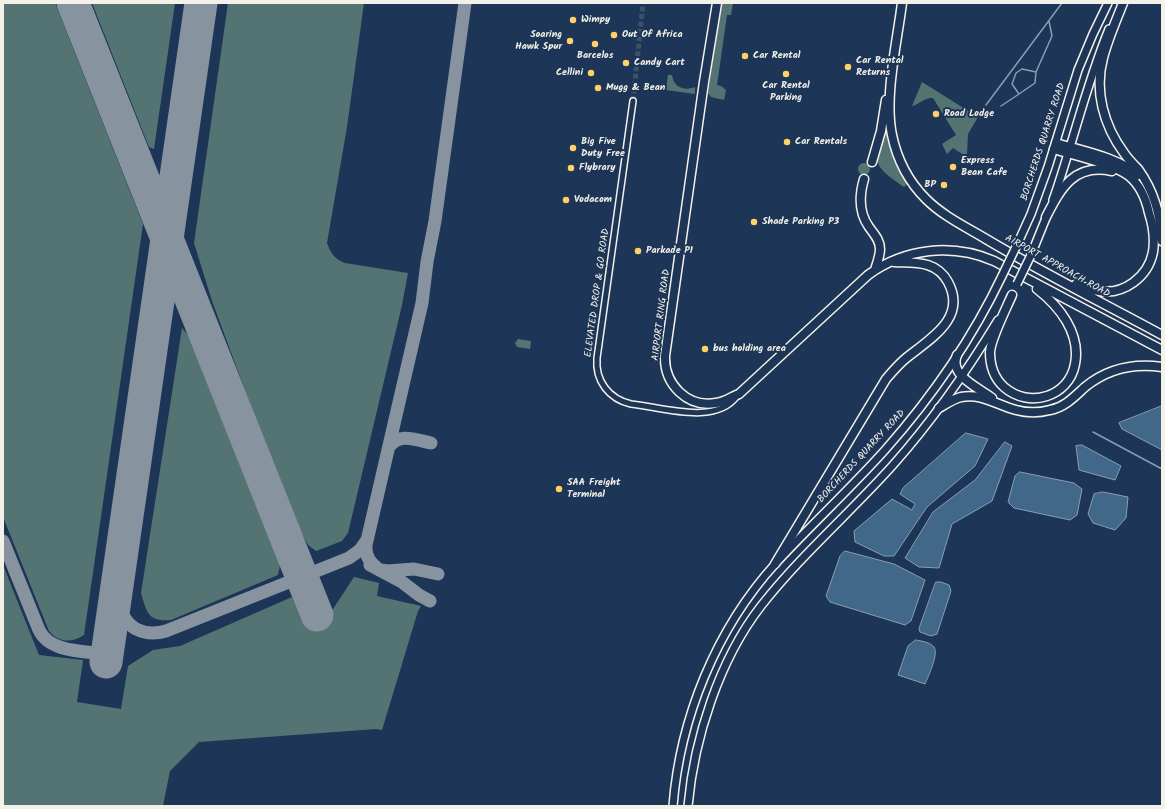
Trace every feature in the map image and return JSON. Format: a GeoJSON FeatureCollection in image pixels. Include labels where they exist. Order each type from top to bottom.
{"type":"FeatureCollection","features":[{"type":"Feature","properties":{"kind":"main road","name":"AIRPORT RING ROAD"},"geometry":{"type":"LineString","coordinates":[[717,3],[704,82],[665,363],[666,372],[672,384],[681,394],[692,401],[702,404],[715,404],[739,394],[841,298],[874,270],[889,262],[916,253],[945,250],[972,253],[1000,264],[1026,279]]}},
{"type":"Feature","properties":{"kind":"main road"},"geometry":{"type":"LineString","coordinates":[[872,162],[882,131],[885,104],[891,88],[902,3]]}},
{"type":"Feature","properties":{"kind":"main road","name":"BORCHERDS QUARRY ROAD"},"geometry":{"type":"LineString","coordinates":[[673,806],[676,777],[683,743],[694,705],[703,680],[724,636],[738,613],[749,596],[775,564],[889,445],[928,396],[957,356],[983,313],[1016,247],[1037,197],[1055,146],[1067,102],[1078,70],[1108,3]]}},
{"type":"Feature","properties":{"kind":"main road"},"geometry":{"type":"LineString","coordinates":[[1026,279],[1058,308],[1066,320],[1074,341],[1076,361],[1071,376],[1064,386],[1048,396],[1032,399],[1014,395],[999,382],[992,369],[991,349],[1012,295],[1031,255],[1046,217],[1069,150],[1094,69],[1120,3]]}},
{"type":"Feature","properties":{"kind":"main road"},"geometry":{"type":"LineString","coordinates":[[1123,3],[1103,58],[1100,72],[1100,96],[1109,129],[1123,152],[1140,173],[1150,190],[1157,207],[1162,241]]}},
{"type":"Feature","properties":{"kind":"main road","name":"AIRPORT APPROACH ROAD"},"geometry":{"type":"LineString","coordinates":[[891,88],[891,124],[893,141],[909,178],[930,203],[943,214],[1034,267],[1162,334]]}},
{"type":"Feature","properties":{"kind":"main road"},"geometry":{"type":"LineString","coordinates":[[1055,146],[1121,163],[1137,175],[1150,190]]}},
{"type":"Feature","properties":{"kind":"main road"},"geometry":{"type":"LineString","coordinates":[[1034,267],[1095,291],[1114,291],[1129,286],[1144,273],[1153,252],[1153,230],[1147,205],[1138,186],[1123,172],[1069,150]]}},
{"type":"Feature","properties":{"kind":"main road"},"geometry":{"type":"LineString","coordinates":[[1046,217],[1059,192],[1066,184],[1078,175],[1094,170],[1112,172],[1126,178],[1138,189],[1147,205]]}},
{"type":"Feature","properties":{"kind":"main road"},"geometry":{"type":"LineString","coordinates":[[864,180],[860,196],[861,208],[867,223],[877,238],[880,248],[879,257],[874,270]]}},
{"type":"Feature","properties":{"kind":"main road"},"geometry":{"type":"LineString","coordinates":[[775,564],[885,381],[900,364],[939,332],[949,319],[952,308],[952,294],[949,284],[942,274],[931,267],[918,262],[889,262]]}},
{"type":"Feature","properties":{"kind":"main road"},"geometry":{"type":"LineString","coordinates":[[1026,279],[1162,350]]}},
{"type":"Feature","properties":{"kind":"main road"},"geometry":{"type":"LineString","coordinates":[[688,806],[695,756],[708,710],[726,666],[746,630],[761,607],[790,572],[891,467],[917,437],[962,377],[985,342],[1012,295]]}},
{"type":"Feature","properties":{"kind":"main road"},"geometry":{"type":"LineString","coordinates":[[957,356],[955,368],[962,377],[1001,404]]}},
{"type":"Feature","properties":{"kind":"main road"},"geometry":{"type":"LineString","coordinates":[[939,408],[953,400],[972,396],[983,398],[1011,409],[1025,412],[1050,410],[1066,403],[1090,383],[1111,372],[1131,366],[1144,365],[1162,367]]}},
{"type":"Feature","properties":{"kind":"street","name":"ELEVATED DROP & GO ROAD"},"geometry":{"type":"LineString","coordinates":[[634,101],[604,310],[597,368],[599,378],[604,386],[616,398],[631,404],[701,413],[711,412],[727,406],[734,401],[739,394]]}},
{"type":"Feature","properties":{"kind":"green space"},"geometry":{"type":"Polygon","coordinates":[[[3,3],[55,3],[143,224],[84,635],[70,640],[61,640],[49,631],[3,517],[3,3]]]}},
{"type":"Feature","properties":{"kind":"green space"},"geometry":{"type":"Polygon","coordinates":[[[92,3],[175,3],[154,149],[149,147],[92,3]]]}},
{"type":"Feature","properties":{"kind":"green space"},"geometry":{"type":"Polygon","coordinates":[[[228,3],[364,3],[347,127],[327,243],[334,256],[345,263],[408,273],[402,305],[348,533],[342,541],[316,551],[308,545],[291,514],[212,301],[194,243],[228,3]]]}},
{"type":"Feature","properties":{"kind":"green space"},"geometry":{"type":"Polygon","coordinates":[[[721,3],[733,3],[731,15],[727,15],[717,85],[726,90],[724,100],[711,97],[708,93],[721,3]]]}},
{"type":"Feature","properties":{"kind":"green space"},"geometry":{"type":"Polygon","coordinates":[[[668,75],[672,75],[677,86],[687,89],[695,87],[695,94],[666,90],[668,75]]]}},
{"type":"Feature","properties":{"kind":"green space"},"geometry":{"type":"Polygon","coordinates":[[[922,82],[978,117],[968,134],[967,154],[962,154],[953,148],[947,154],[942,144],[956,135],[933,98],[927,99],[912,106],[922,82]]]}},
{"type":"Feature","properties":{"kind":"green space"},"geometry":{"type":"Polygon","coordinates":[[[888,130],[899,168],[907,184],[904,187],[886,174],[881,169],[879,164],[879,151],[884,131],[888,130]]]}},
{"type":"Feature","properties":{"kind":"green space"},"geometry":{"type":"Polygon","coordinates":[[[866,163],[869,164],[869,174],[862,175],[859,174],[858,167],[859,164],[866,163]]]}},
{"type":"Feature","properties":{"kind":"green space"},"geometry":{"type":"Polygon","coordinates":[[[182,328],[188,335],[280,565],[278,575],[171,620],[163,620],[153,618],[150,615],[147,611],[141,593],[182,328]]]}},
{"type":"Feature","properties":{"kind":"green space"},"geometry":{"type":"Polygon","coordinates":[[[518,339],[531,341],[530,349],[517,347],[515,343],[518,339]]]}},
{"type":"Feature","properties":{"kind":"green space"},"geometry":{"type":"Polygon","coordinates":[[[3,565],[39,655],[83,660],[77,702],[121,709],[128,666],[153,650],[180,646],[292,597],[302,622],[333,609],[354,577],[379,583],[377,596],[421,606],[418,611],[382,730],[376,729],[199,742],[170,771],[163,806],[3,806],[3,565]]]}},
{"type":"Feature","properties":{"kind":"water"},"geometry":{"type":"Polygon","coordinates":[[[1162,406],[1162,450],[1122,429],[1119,423],[1162,406]]]}},
{"type":"Feature","properties":{"kind":"water"},"geometry":{"type":"Polygon","coordinates":[[[966,433],[988,439],[975,466],[927,507],[894,556],[884,556],[855,542],[854,531],[892,499],[912,510],[915,504],[900,494],[903,488],[966,433]]]}},
{"type":"Feature","properties":{"kind":"water"},"geometry":{"type":"Polygon","coordinates":[[[1005,442],[1012,446],[992,501],[952,524],[939,568],[919,567],[905,558],[933,512],[975,480],[1005,442]]]}},
{"type":"Feature","properties":{"kind":"water"},"geometry":{"type":"Polygon","coordinates":[[[1082,445],[1121,466],[1115,480],[1079,470],[1076,446],[1082,445]]]}},
{"type":"Feature","properties":{"kind":"water"},"geometry":{"type":"Polygon","coordinates":[[[1020,472],[1074,483],[1082,489],[1077,515],[1070,520],[1014,508],[1008,502],[1015,476],[1020,472]]]}},
{"type":"Feature","properties":{"kind":"water"},"geometry":{"type":"Polygon","coordinates":[[[1103,492],[1128,497],[1126,518],[1115,530],[1093,523],[1088,514],[1094,494],[1103,492]]]}},
{"type":"Feature","properties":{"kind":"water"},"geometry":{"type":"Polygon","coordinates":[[[845,551],[894,564],[925,580],[911,621],[905,625],[830,602],[826,596],[840,556],[845,551]]]}},
{"type":"Feature","properties":{"kind":"water"},"geometry":{"type":"Polygon","coordinates":[[[936,582],[949,585],[951,591],[937,634],[931,636],[920,632],[919,629],[936,582]]]}},
{"type":"Feature","properties":{"kind":"water"},"geometry":{"type":"Polygon","coordinates":[[[916,640],[930,644],[935,650],[932,666],[925,684],[898,675],[908,646],[916,640]]]}},
{"type":"Feature","properties":{"kind":"waterway"},"geometry":{"type":"LineString","coordinates":[[986,105],[1062,3]]}},
{"type":"Feature","properties":{"kind":"waterway"},"geometry":{"type":"LineString","coordinates":[[1019,94],[1012,84],[1016,73],[1022,69],[1036,72],[1052,36],[1049,21]]}},
{"type":"Feature","properties":{"kind":"waterway"},"geometry":{"type":"LineString","coordinates":[[1001,106],[1035,83],[1036,72]]}},
{"type":"Feature","properties":{"kind":"waterway"},"geometry":{"type":"LineString","coordinates":[[1093,432],[1162,469]]}},
{"type":"Feature","properties":{"kind":"taxiway"},"geometry":{"type":"LineString","coordinates":[[377,568],[368,558],[366,545],[422,303],[427,262],[435,221],[465,3]]}},
{"type":"Feature","properties":{"kind":"taxiway"},"geometry":{"type":"LineString","coordinates":[[389,447],[393,442],[403,438],[431,443]]}},
{"type":"Feature","properties":{"kind":"taxiway"},"geometry":{"type":"LineString","coordinates":[[123,545],[118,579],[119,602],[122,612],[127,622],[136,629],[147,633],[158,633],[349,558],[360,550],[367,540]]}},
{"type":"Feature","properties":{"kind":"taxiway"},"geometry":{"type":"LineString","coordinates":[[3,541],[39,630],[44,638],[51,643],[69,650],[107,654]]}},
{"type":"Feature","properties":{"kind":"taxiway"},"geometry":{"type":"LineString","coordinates":[[370,565],[402,582],[419,595],[430,601]]}},
{"type":"Feature","properties":{"kind":"taxiway"},"geometry":{"type":"LineString","coordinates":[[381,570],[388,571],[414,569],[438,574]]}},
{"type":"Feature","properties":{"kind":"runway"},"geometry":{"type":"LineString","coordinates":[[73,3],[317,615]]}},
{"type":"Feature","properties":{"kind":"runway"},"geometry":{"type":"LineString","coordinates":[[106,662],[201,3]]}},
{"type":"Feature","properties":{"kind":"tunnel"},"geometry":{"type":"LineString","coordinates":[[633,101],[643,3]]}},
{"type":"Feature","properties":{"kind":"place","name":"Wimpy"},"geometry":{"type":"Point","coordinates":[573,20]}},
{"type":"Feature","properties":{"kind":"place","name":"Out Of Africa"},"geometry":{"type":"Point","coordinates":[614,35]}},
{"type":"Feature","properties":{"kind":"place","name":"Soaring Hawk Spur"},"geometry":{"type":"Point","coordinates":[570,41]}},
{"type":"Feature","properties":{"kind":"place","name":"Barcelos"},"geometry":{"type":"Point","coordinates":[595,44]}},
{"type":"Feature","properties":{"kind":"place","name":"Car Rental"},"geometry":{"type":"Point","coordinates":[745,56]}},
{"type":"Feature","properties":{"kind":"place","name":"Candy Cart"},"geometry":{"type":"Point","coordinates":[626,63]}},
{"type":"Feature","properties":{"kind":"place","name":"Car Rental Returns"},"geometry":{"type":"Point","coordinates":[848,67]}},
{"type":"Feature","properties":{"kind":"place","name":"Cellini"},"geometry":{"type":"Point","coordinates":[591,73]}},
{"type":"Feature","properties":{"kind":"place","name":"Car Rental Parking"},"geometry":{"type":"Point","coordinates":[786,74]}},
{"type":"Feature","properties":{"kind":"place","name":"Mugg & Bean"},"geometry":{"type":"Point","coordinates":[598,88]}},
{"type":"Feature","properties":{"kind":"place","name":"Road Lodge"},"geometry":{"type":"Point","coordinates":[936,114]}},
{"type":"Feature","properties":{"kind":"place","name":"Car Rentals"},"geometry":{"type":"Point","coordinates":[787,142]}},
{"type":"Feature","properties":{"kind":"place","name":"Big Five Duty Free"},"geometry":{"type":"Point","coordinates":[573,148]}},
{"type":"Feature","properties":{"kind":"place","name":"Express Bean Cafe"},"geometry":{"type":"Point","coordinates":[953,167]}},
{"type":"Feature","properties":{"kind":"place","name":"Flybrary"},"geometry":{"type":"Point","coordinates":[571,168]}},
{"type":"Feature","properties":{"kind":"place","name":"BP"},"geometry":{"type":"Point","coordinates":[944,185]}},
{"type":"Feature","properties":{"kind":"place","name":"Vodacom"},"geometry":{"type":"Point","coordinates":[566,200]}},
{"type":"Feature","properties":{"kind":"place","name":"Shade Parking P3"},"geometry":{"type":"Point","coordinates":[754,222]}},
{"type":"Feature","properties":{"kind":"place","name":"Parkade P1"},"geometry":{"type":"Point","coordinates":[638,251]}},
{"type":"Feature","properties":{"kind":"place","name":"bus holding area"},"geometry":{"type":"Point","coordinates":[705,349]}},
{"type":"Feature","properties":{"kind":"place","name":"SAA Freight Terminal"},"geometry":{"type":"Point","coordinates":[559,489]}}]}
